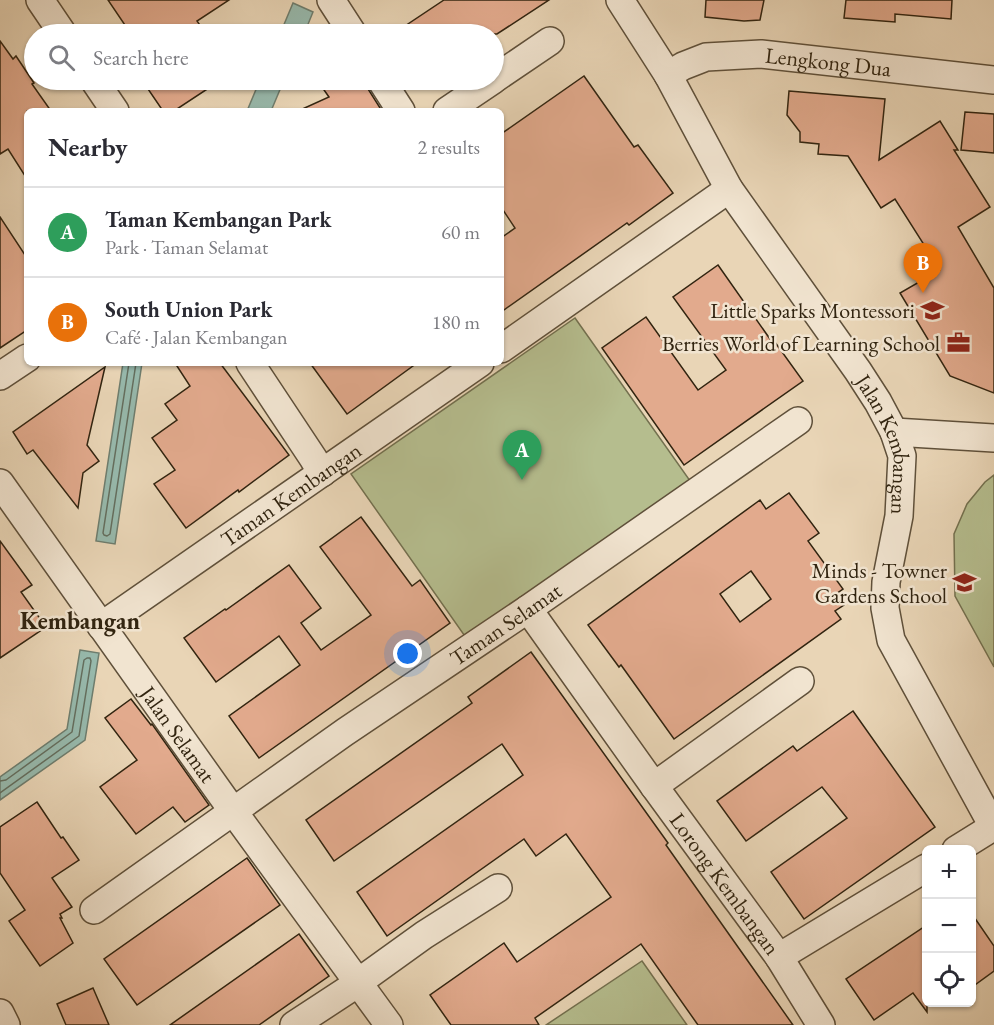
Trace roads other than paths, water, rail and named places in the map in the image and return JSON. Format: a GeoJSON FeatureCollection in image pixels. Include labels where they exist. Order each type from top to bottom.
{"type":"FeatureCollection","features":[{"type":"Feature","properties":{"kind":"street"},"geometry":{"type":"LineString","coordinates":[[40,0],[56,24]]}},
{"type":"Feature","properties":{"kind":"street"},"geometry":{"type":"LineString","coordinates":[[331,0],[347,24]]}},
{"type":"Feature","properties":{"kind":"street","name":"Jalan Kembangan"},"geometry":{"type":"LineString","coordinates":[[620,0],[668,75],[729,189],[858,371],[894,432],[902,456],[899,516],[886,582],[885,608],[891,640],[994,827]]}},
{"type":"Feature","properties":{"kind":"street"},"geometry":{"type":"LineString","coordinates":[[504,72],[550,41]]}},
{"type":"Feature","properties":{"kind":"street","name":"Lengkong Dua"},"geometry":{"type":"LineString","coordinates":[[668,75],[706,57],[760,54],[994,80]]}},
{"type":"Feature","properties":{"kind":"street"},"geometry":{"type":"LineString","coordinates":[[101,90],[113,108]]}},
{"type":"Feature","properties":{"kind":"street"},"geometry":{"type":"LineString","coordinates":[[387,90],[398,108]]}},
{"type":"Feature","properties":{"kind":"street"},"geometry":{"type":"LineString","coordinates":[[451,108],[477,90]]}},
{"type":"Feature","properties":{"kind":"street"},"geometry":{"type":"LineString","coordinates":[[504,347],[729,189]]}},
{"type":"Feature","properties":{"kind":"street"},"geometry":{"type":"LineString","coordinates":[[0,376],[24,360]]}},
{"type":"Feature","properties":{"kind":"street"},"geometry":{"type":"LineString","coordinates":[[252,366],[322,473]]}},
{"type":"Feature","properties":{"kind":"street","name":"Taman Kembangan"},"geometry":{"type":"LineString","coordinates":[[101,626],[476,366]]}},
{"type":"Feature","properties":{"kind":"street","name":"Taman Selamat"},"geometry":{"type":"LineString","coordinates":[[94,910],[345,732],[528,609],[798,421]]}},
{"type":"Feature","properties":{"kind":"street"},"geometry":{"type":"LineString","coordinates":[[894,432],[994,438]]}},
{"type":"Feature","properties":{"kind":"street","name":"Jalan Selamat"},"geometry":{"type":"LineString","coordinates":[[0,483],[388,1025]]}},
{"type":"Feature","properties":{"kind":"street","name":"Lorong Kembangan"},"geometry":{"type":"LineString","coordinates":[[528,609],[778,957],[922,871]]}},
{"type":"Feature","properties":{"kind":"street","name":"Lorong Kembangan"},"geometry":{"type":"LineString","coordinates":[[654,786],[800,681]]}},
{"type":"Feature","properties":{"kind":"street"},"geometry":{"type":"LineString","coordinates":[[963,845],[994,827]]}},
{"type":"Feature","properties":{"kind":"street"},"geometry":{"type":"LineString","coordinates":[[294,1025],[424,935],[498,888]]}},
{"type":"Feature","properties":{"kind":"street"},"geometry":{"type":"LineString","coordinates":[[778,957],[821,1025]]}},
{"type":"Feature","properties":{"kind":"street"},"geometry":{"type":"LineString","coordinates":[[0,1013],[6,1025]]}},
{"type":"Feature","properties":{"kind":"water"},"geometry":{"type":"Polygon","coordinates":[[[293,3],[313,12],[308,24],[284,24],[293,3]]]}},
{"type":"Feature","properties":{"kind":"water"},"geometry":{"type":"Polygon","coordinates":[[[256,90],[280,90],[272,108],[248,108],[256,90]]]}},
{"type":"Feature","properties":{"kind":"water"},"geometry":{"type":"Polygon","coordinates":[[[123,366],[142,366],[115,544],[96,541],[123,366]]]}},
{"type":"Feature","properties":{"kind":"water"},"geometry":{"type":"Polygon","coordinates":[[[80,650],[99,653],[85,740],[0,800],[0,777],[67,729],[80,650]]]}},
{"type":"Feature","properties":{"kind":"place","name":"South Union Park"},"geometry":{"type":"Point","coordinates":[923,293]}},
{"type":"Feature","properties":{"kind":"place","name":"Little Sparks Montessori"},"geometry":{"type":"Point","coordinates":[933,310]}},
{"type":"Feature","properties":{"kind":"place","name":"Berries World of Learning School"},"geometry":{"type":"Point","coordinates":[958,343]}},
{"type":"Feature","properties":{"kind":"place","name":"Taman Kembangan Park"},"geometry":{"type":"Point","coordinates":[522,480]}},
{"type":"Feature","properties":{"kind":"place","name":"Minds - Towner Gardens School"},"geometry":{"type":"Point","coordinates":[965,583]}},
{"type":"Feature","properties":{"kind":"district","name":"Kembangan"},"geometry":{"type":"Point","coordinates":[80,620]}}]}
